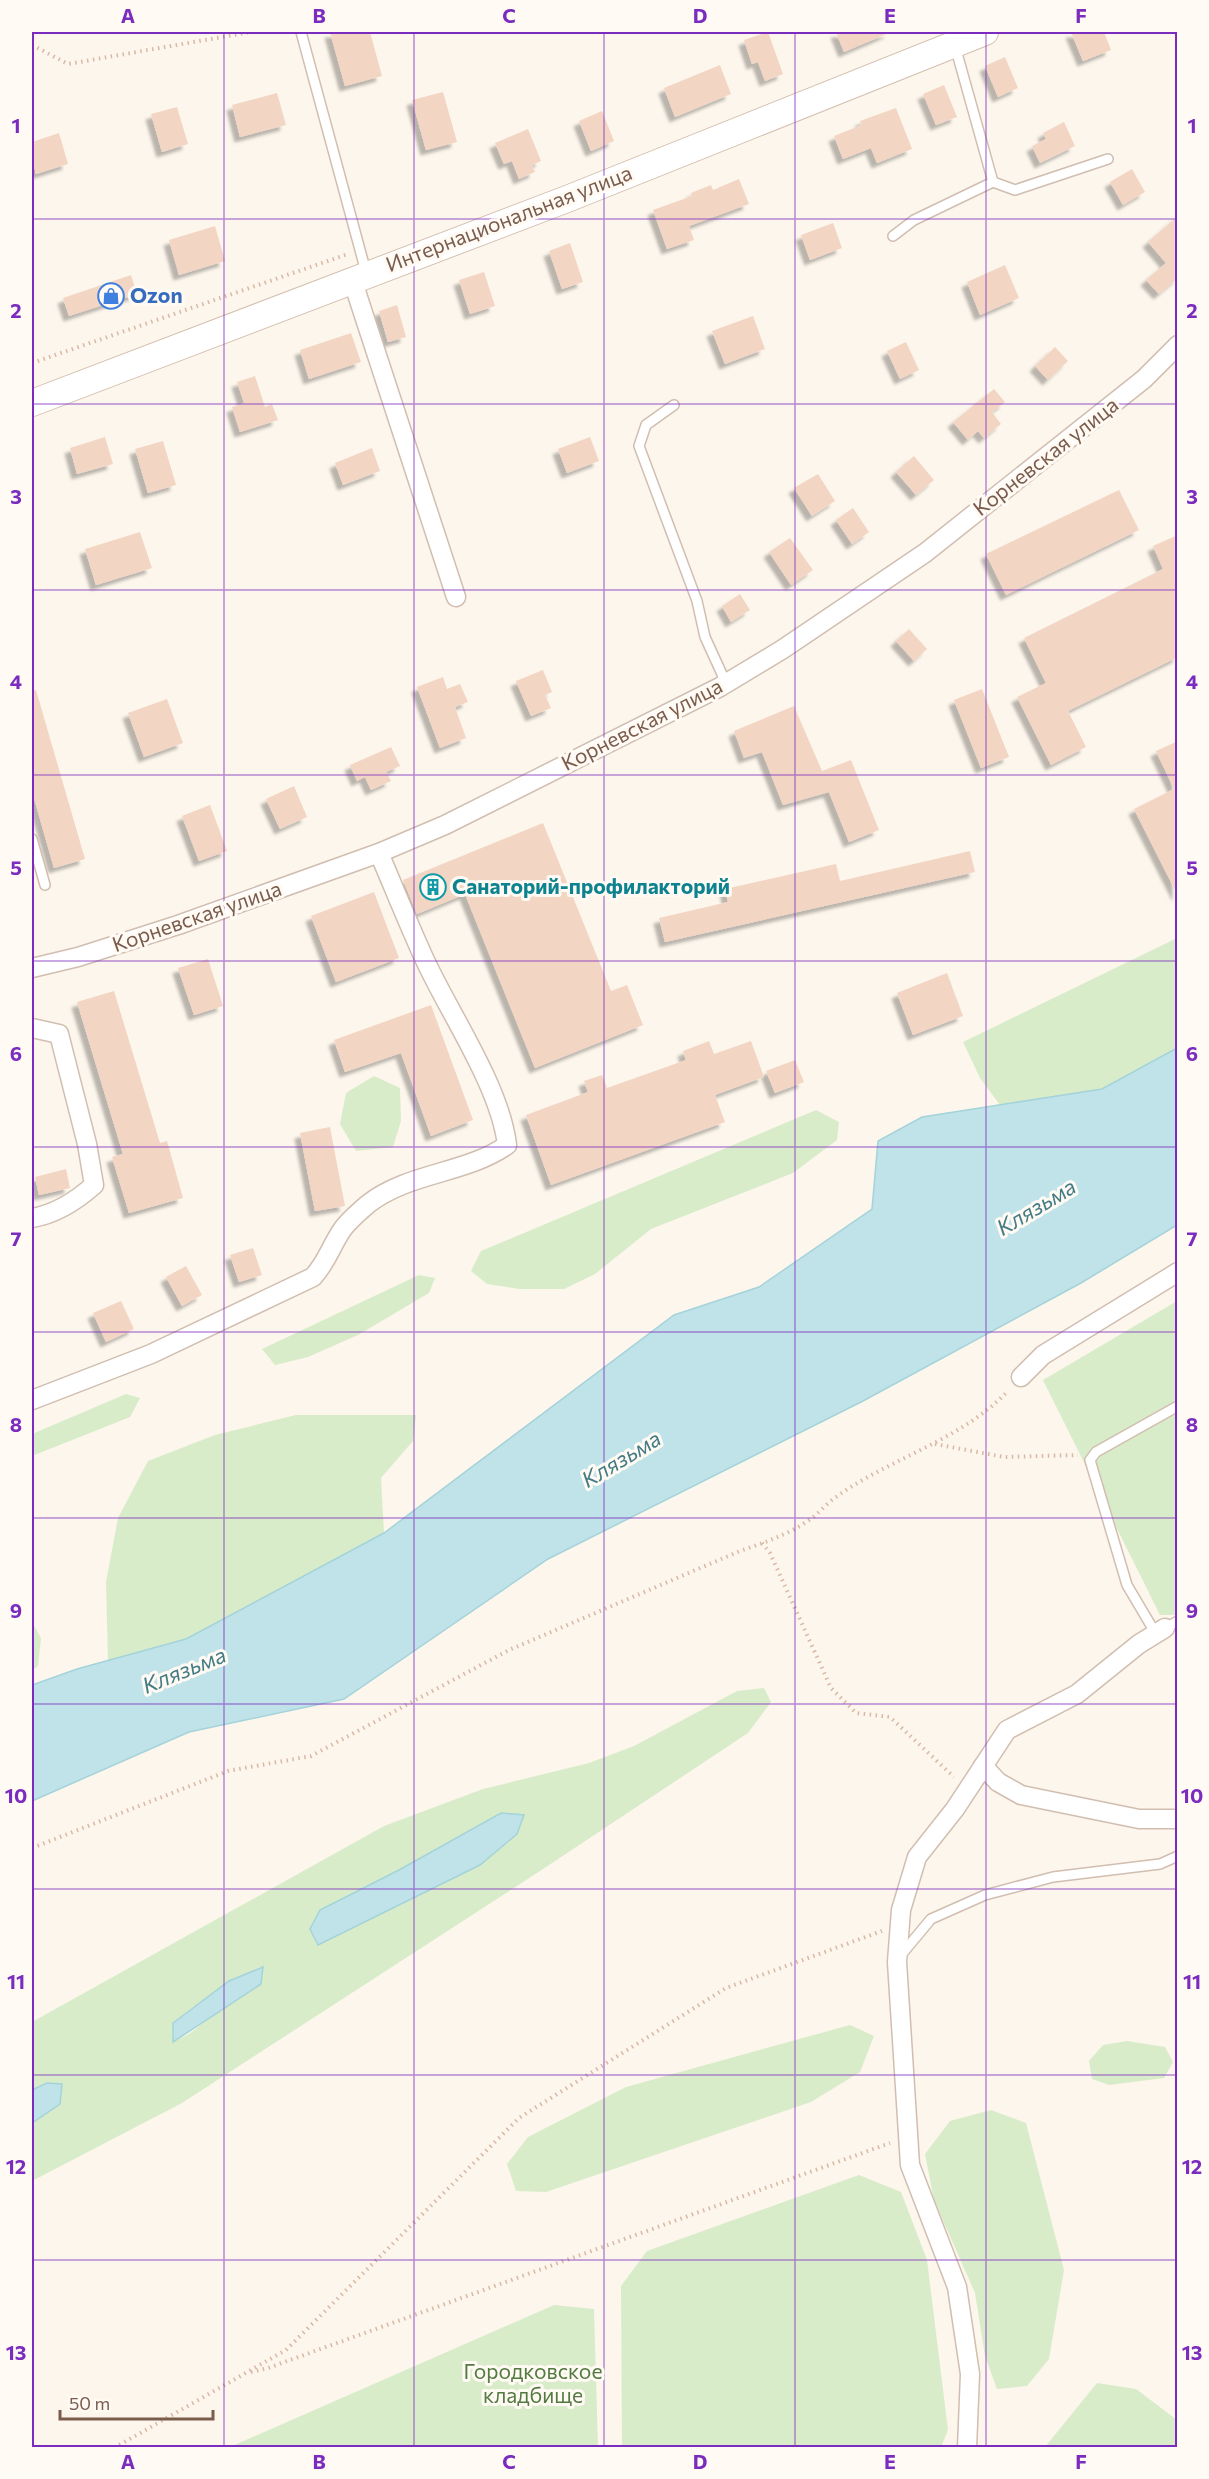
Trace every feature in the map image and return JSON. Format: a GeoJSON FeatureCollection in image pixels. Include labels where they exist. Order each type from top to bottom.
{"type":"FeatureCollection","features":[{"type":"Feature","properties":{"kind":"street","name":"Интернациональная улица"},"geometry":{"type":"LineString","coordinates":[[32,403],[360,268],[567,199],[985,32]]}},
{"type":"Feature","properties":{"kind":"street"},"geometry":{"type":"LineString","coordinates":[[360,268],[456,597]]}},
{"type":"Feature","properties":{"kind":"street","name":"Корневская улица"},"geometry":{"type":"LineString","coordinates":[[32,968],[78,957],[178,925],[379,853],[445,825],[726,684],[783,649],[926,553],[1144,379],[1178,345]]}},
{"type":"Feature","properties":{"kind":"street"},"geometry":{"type":"LineString","coordinates":[[32,1400],[151,1354],[313,1276],[325,1264],[342,1229],[369,1203],[409,1181],[492,1156],[507,1145],[505,1125],[493,1095],[424,958],[379,853]]}},
{"type":"Feature","properties":{"kind":"street"},"geometry":{"type":"LineString","coordinates":[[32,1028],[59,1034],[87,1144],[94,1185],[76,1201],[44,1216],[32,1218]]}},
{"type":"Feature","properties":{"kind":"street"},"geometry":{"type":"LineString","coordinates":[[1021,1377],[1043,1355],[1178,1272]]}},
{"type":"Feature","properties":{"kind":"street"},"geometry":{"type":"LineString","coordinates":[[967,2448],[970,2374],[957,2287],[910,2164],[897,1962],[901,1910],[917,1857],[968,1790],[1007,1730],[1077,1694],[1166,1627]]}},
{"type":"Feature","properties":{"kind":"street"},"geometry":{"type":"LineString","coordinates":[[983,1766],[998,1782],[1021,1795],[1139,1819],[1178,1819]]}},
{"type":"Feature","properties":{"kind":"lane"},"geometry":{"type":"LineString","coordinates":[[301,32],[360,268]]}},
{"type":"Feature","properties":{"kind":"lane"},"geometry":{"type":"LineString","coordinates":[[955,44],[993,182]]}},
{"type":"Feature","properties":{"kind":"lane"},"geometry":{"type":"LineString","coordinates":[[893,236],[914,220],[993,182],[1015,190],[1108,159]]}},
{"type":"Feature","properties":{"kind":"lane"},"geometry":{"type":"LineString","coordinates":[[674,405],[646,424],[639,447],[697,601],[705,637],[726,684]]}},
{"type":"Feature","properties":{"kind":"lane"},"geometry":{"type":"LineString","coordinates":[[32,838],[45,885]]}},
{"type":"Feature","properties":{"kind":"lane"},"geometry":{"type":"LineString","coordinates":[[1166,1627],[1127,1585],[1090,1460],[1096,1452],[1178,1406]]}},
{"type":"Feature","properties":{"kind":"lane"},"geometry":{"type":"LineString","coordinates":[[897,1962],[905,1946],[931,1919],[985,1895],[1053,1877],[1160,1864],[1178,1856]]}},
{"type":"Feature","properties":{"kind":"path"},"geometry":{"type":"LineString","coordinates":[[32,45],[68,64],[251,32]]}},
{"type":"Feature","properties":{"kind":"path"},"geometry":{"type":"LineString","coordinates":[[32,363],[360,268]]}},
{"type":"Feature","properties":{"kind":"path"},"geometry":{"type":"LineString","coordinates":[[32,1848],[228,1771],[311,1756],[510,1650],[780,1538],[813,1518],[835,1497],[933,1444],[991,1409],[1021,1377]]}},
{"type":"Feature","properties":{"kind":"path"},"geometry":{"type":"LineString","coordinates":[[933,1444],[1004,1457],[1075,1453],[1083,1457]]}},
{"type":"Feature","properties":{"kind":"path"},"geometry":{"type":"LineString","coordinates":[[762,1544],[770,1553],[831,1688],[856,1713],[890,1717],[968,1790]]}},
{"type":"Feature","properties":{"kind":"path"},"geometry":{"type":"LineString","coordinates":[[114,2448],[286,2350],[519,2118],[726,1988],[900,1925]]}},
{"type":"Feature","properties":{"kind":"path"},"geometry":{"type":"LineString","coordinates":[[245,2373],[268,2368],[891,2143]]}},
{"type":"Feature","properties":{"kind":"green space"},"geometry":{"type":"Polygon","coordinates":[[[1177,938],[1177,1048],[1102,1089],[1000,1105],[980,1078],[963,1042],[1177,938]]]}},
{"type":"Feature","properties":{"kind":"green space"},"geometry":{"type":"Polygon","coordinates":[[[374,1076],[400,1088],[401,1121],[393,1147],[356,1151],[340,1124],[346,1093],[374,1076]]]}},
{"type":"Feature","properties":{"kind":"green space"},"geometry":{"type":"Polygon","coordinates":[[[816,1110],[839,1122],[837,1140],[793,1173],[651,1229],[595,1274],[564,1289],[520,1289],[487,1284],[471,1271],[481,1251],[816,1110]]]}},
{"type":"Feature","properties":{"kind":"green space"},"geometry":{"type":"Polygon","coordinates":[[[419,1275],[435,1278],[429,1293],[358,1335],[308,1357],[275,1365],[262,1349],[419,1275]]]}},
{"type":"Feature","properties":{"kind":"green space"},"geometry":{"type":"Polygon","coordinates":[[[1177,1301],[1177,1615],[1160,1615],[1043,1380],[1177,1301]]]}},
{"type":"Feature","properties":{"kind":"green space"},"geometry":{"type":"Polygon","coordinates":[[[126,1394],[140,1398],[130,1417],[32,1456],[32,1434],[126,1394]]]}},
{"type":"Feature","properties":{"kind":"green space"},"geometry":{"type":"Polygon","coordinates":[[[296,1415],[416,1415],[413,1441],[381,1478],[384,1533],[186,1639],[108,1661],[106,1582],[118,1518],[148,1461],[215,1435],[296,1415]]]}},
{"type":"Feature","properties":{"kind":"green space"},"geometry":{"type":"Polygon","coordinates":[[[32,1622],[41,1638],[38,1666],[32,1670],[32,1622]]]}},
{"type":"Feature","properties":{"kind":"green space"},"geometry":{"type":"Polygon","coordinates":[[[764,1688],[771,1702],[748,1733],[182,2103],[32,2181],[32,2123],[60,2104],[47,2083],[32,2090],[32,2022],[384,1826],[483,1789],[589,1763],[634,1746],[737,1691],[764,1688]],[[399,1870],[320,1910],[310,1929],[317,1945],[333,1937],[399,1870]],[[194,2006],[173,2023],[173,2042],[189,2034],[220,2010],[194,2006]]]}},
{"type":"Feature","properties":{"kind":"green space"},"geometry":{"type":"Polygon","coordinates":[[[850,2025],[874,2036],[860,2072],[811,2102],[546,2192],[516,2191],[507,2164],[528,2137],[626,2087],[850,2025]]]}},
{"type":"Feature","properties":{"kind":"green space"},"geometry":{"type":"Polygon","coordinates":[[[1127,2041],[1165,2047],[1173,2062],[1164,2078],[1109,2085],[1092,2079],[1089,2061],[1103,2045],[1127,2041]]]}},
{"type":"Feature","properties":{"kind":"green space"},"geometry":{"type":"Polygon","coordinates":[[[991,2110],[1026,2123],[1064,2270],[1049,2359],[1027,2386],[997,2389],[985,2356],[975,2293],[934,2200],[925,2154],[950,2121],[991,2110]]]}},
{"type":"Feature","properties":{"kind":"green space"},"geometry":{"type":"Polygon","coordinates":[[[859,2175],[901,2192],[927,2260],[948,2430],[941,2447],[622,2447],[621,2286],[647,2251],[859,2175]]]}},
{"type":"Feature","properties":{"kind":"green space","name":"Городковское кладбище"},"geometry":{"type":"Polygon","coordinates":[[[554,2305],[594,2309],[598,2447],[230,2447],[554,2305]]]}},
{"type":"Feature","properties":{"kind":"green space"},"geometry":{"type":"Polygon","coordinates":[[[1097,2383],[1136,2389],[1177,2420],[1177,2447],[1045,2447],[1097,2383]]]}},
{"type":"Feature","properties":{"kind":"water","name":"Клязьма"},"geometry":{"type":"Polygon","coordinates":[[[1177,1048],[1177,1225],[1081,1283],[863,1401],[548,1559],[344,1699],[189,1732],[32,1801],[32,1685],[77,1669],[186,1639],[384,1533],[674,1315],[759,1287],[872,1209],[878,1141],[922,1117],[1102,1089],[1177,1048]]]}},
{"type":"Feature","properties":{"kind":"water"},"geometry":{"type":"Polygon","coordinates":[[[501,1813],[524,1815],[517,1834],[480,1865],[318,1945],[310,1929],[320,1910],[399,1870],[501,1813]]]}},
{"type":"Feature","properties":{"kind":"water"},"geometry":{"type":"Polygon","coordinates":[[[263,1967],[261,1984],[173,2042],[173,2023],[229,1981],[263,1967]]]}},
{"type":"Feature","properties":{"kind":"water"},"geometry":{"type":"Polygon","coordinates":[[[47,2083],[62,2084],[60,2104],[32,2123],[32,2090],[47,2083]]]}},
{"type":"Feature","properties":{"kind":"building"},"geometry":{"type":"Polygon","coordinates":[[[330,32],[370,32],[382,76],[345,86],[330,32]]]}},
{"type":"Feature","properties":{"kind":"building"},"geometry":{"type":"Polygon","coordinates":[[[768,32],[783,74],[765,81],[758,62],[752,64],[744,40],[768,32]]]}},
{"type":"Feature","properties":{"kind":"building"},"geometry":{"type":"Polygon","coordinates":[[[836,32],[891,32],[844,52],[836,32]]]}},
{"type":"Feature","properties":{"kind":"building"},"geometry":{"type":"Polygon","coordinates":[[[1071,32],[1104,32],[1111,50],[1083,61],[1071,32]]]}},
{"type":"Feature","properties":{"kind":"building"},"geometry":{"type":"Polygon","coordinates":[[[1005,57],[1018,88],[998,97],[985,66],[1005,57]]]}},
{"type":"Feature","properties":{"kind":"building"},"geometry":{"type":"Polygon","coordinates":[[[720,65],[731,94],[675,117],[664,88],[720,65]]]}},
{"type":"Feature","properties":{"kind":"building"},"geometry":{"type":"Polygon","coordinates":[[[944,85],[957,117],[936,125],[923,94],[944,85]]]}},
{"type":"Feature","properties":{"kind":"building"},"geometry":{"type":"Polygon","coordinates":[[[443,92],[457,142],[426,150],[412,100],[443,92]]]}},
{"type":"Feature","properties":{"kind":"building"},"geometry":{"type":"Polygon","coordinates":[[[277,93],[286,125],[240,137],[232,105],[277,93]]]}},
{"type":"Feature","properties":{"kind":"building"},"geometry":{"type":"Polygon","coordinates":[[[177,107],[188,144],[162,152],[151,114],[177,107]]]}},
{"type":"Feature","properties":{"kind":"building"},"geometry":{"type":"Polygon","coordinates":[[[896,108],[912,149],[877,163],[871,148],[843,159],[834,136],[862,125],[860,121],[896,108]]]}},
{"type":"Feature","properties":{"kind":"building"},"geometry":{"type":"Polygon","coordinates":[[[602,111],[614,141],[591,151],[579,121],[602,111]]]}},
{"type":"Feature","properties":{"kind":"building"},"geometry":{"type":"Polygon","coordinates":[[[1064,122],[1075,146],[1040,163],[1032,146],[1046,139],[1043,133],[1064,122]]]}},
{"type":"Feature","properties":{"kind":"building"},"geometry":{"type":"Polygon","coordinates":[[[528,129],[541,161],[532,165],[535,172],[519,179],[512,161],[504,164],[495,143],[528,129]]]}},
{"type":"Feature","properties":{"kind":"building"},"geometry":{"type":"Polygon","coordinates":[[[59,133],[68,164],[36,174],[32,159],[32,142],[59,133]]]}},
{"type":"Feature","properties":{"kind":"building"},"geometry":{"type":"Polygon","coordinates":[[[1132,169],[1145,192],[1123,205],[1110,182],[1132,169]]]}},
{"type":"Feature","properties":{"kind":"building"},"geometry":{"type":"Polygon","coordinates":[[[739,179],[749,204],[689,226],[694,240],[667,249],[653,210],[692,196],[691,193],[711,185],[713,190],[739,179]]]}},
{"type":"Feature","properties":{"kind":"building"},"geometry":{"type":"Polygon","coordinates":[[[1178,216],[1178,278],[1159,294],[1146,280],[1166,263],[1148,242],[1178,216]]]}},
{"type":"Feature","properties":{"kind":"building"},"geometry":{"type":"Polygon","coordinates":[[[833,223],[842,248],[810,260],[801,235],[833,223]]]}},
{"type":"Feature","properties":{"kind":"building"},"geometry":{"type":"Polygon","coordinates":[[[215,226],[225,261],[179,275],[169,240],[215,226]]]}},
{"type":"Feature","properties":{"kind":"building"},"geometry":{"type":"Polygon","coordinates":[[[570,243],[583,282],[562,289],[549,251],[570,243]]]}},
{"type":"Feature","properties":{"kind":"building"},"geometry":{"type":"Polygon","coordinates":[[[1005,265],[1019,298],[980,315],[967,282],[1005,265]]]}},
{"type":"Feature","properties":{"kind":"building"},"geometry":{"type":"Polygon","coordinates":[[[484,272],[495,306],[470,314],[459,280],[484,272]]]}},
{"type":"Feature","properties":{"kind":"building"},"geometry":{"type":"Polygon","coordinates":[[[131,275],[137,294],[69,316],[63,298],[131,275]]]}},
{"type":"Feature","properties":{"kind":"building"},"geometry":{"type":"Polygon","coordinates":[[[397,305],[406,337],[388,342],[379,311],[397,305]]]}},
{"type":"Feature","properties":{"kind":"building"},"geometry":{"type":"Polygon","coordinates":[[[753,316],[765,349],[725,364],[712,331],[753,316]]]}},
{"type":"Feature","properties":{"kind":"building"},"geometry":{"type":"Polygon","coordinates":[[[351,333],[361,362],[309,379],[300,350],[351,333]]]}},
{"type":"Feature","properties":{"kind":"building"},"geometry":{"type":"Polygon","coordinates":[[[906,342],[919,370],[900,379],[887,351],[906,342]]]}},
{"type":"Feature","properties":{"kind":"building"},"geometry":{"type":"Polygon","coordinates":[[[1055,347],[1068,361],[1048,380],[1035,366],[1055,347]]]}},
{"type":"Feature","properties":{"kind":"building"},"geometry":{"type":"Polygon","coordinates":[[[255,376],[265,407],[272,404],[278,420],[240,432],[232,407],[244,403],[237,382],[255,376]]]}},
{"type":"Feature","properties":{"kind":"building"},"geometry":{"type":"Polygon","coordinates":[[[994,389],[1005,402],[992,412],[1001,424],[984,438],[978,431],[968,440],[953,422],[994,389]]]}},
{"type":"Feature","properties":{"kind":"building"},"geometry":{"type":"Polygon","coordinates":[[[105,437],[113,464],[77,474],[70,448],[105,437]]]}},
{"type":"Feature","properties":{"kind":"building"},"geometry":{"type":"Polygon","coordinates":[[[590,437],[599,461],[567,473],[558,449],[590,437]]]}},
{"type":"Feature","properties":{"kind":"building"},"geometry":{"type":"Polygon","coordinates":[[[163,441],[176,485],[148,493],[135,449],[163,441]]]}},
{"type":"Feature","properties":{"kind":"building"},"geometry":{"type":"Polygon","coordinates":[[[372,448],[380,471],[343,485],[335,463],[372,448]]]}},
{"type":"Feature","properties":{"kind":"building"},"geometry":{"type":"Polygon","coordinates":[[[914,456],[934,480],[916,495],[896,472],[914,456]]]}},
{"type":"Feature","properties":{"kind":"building"},"geometry":{"type":"Polygon","coordinates":[[[818,474],[835,501],[812,516],[794,488],[818,474]]]}},
{"type":"Feature","properties":{"kind":"building"},"geometry":{"type":"Polygon","coordinates":[[[1119,490],[1139,530],[1006,595],[986,554],[1119,490]]]}},
{"type":"Feature","properties":{"kind":"building"},"geometry":{"type":"Polygon","coordinates":[[[853,508],[869,532],[852,544],[836,520],[853,508]]]}},
{"type":"Feature","properties":{"kind":"building"},"geometry":{"type":"Polygon","coordinates":[[[140,532],[152,568],[96,585],[85,549],[140,532]]]}},
{"type":"Feature","properties":{"kind":"building"},"geometry":{"type":"Polygon","coordinates":[[[1178,535],[1178,657],[1068,711],[1086,747],[1051,765],[1017,697],[1046,683],[1024,638],[1163,569],[1153,546],[1178,535]]]}},
{"type":"Feature","properties":{"kind":"building"},"geometry":{"type":"Polygon","coordinates":[[[790,538],[813,570],[791,585],[769,552],[790,538]]]}},
{"type":"Feature","properties":{"kind":"building"},"geometry":{"type":"Polygon","coordinates":[[[740,594],[750,610],[731,622],[722,606],[740,594]]]}},
{"type":"Feature","properties":{"kind":"building"},"geometry":{"type":"Polygon","coordinates":[[[909,629],[927,649],[914,661],[896,641],[909,629]]]}},
{"type":"Feature","properties":{"kind":"building"},"geometry":{"type":"Polygon","coordinates":[[[543,670],[552,692],[545,695],[551,708],[531,716],[516,681],[543,670]]]}},
{"type":"Feature","properties":{"kind":"building"},"geometry":{"type":"Polygon","coordinates":[[[443,677],[447,689],[460,684],[468,702],[455,707],[466,738],[440,748],[417,687],[443,677]]]}},
{"type":"Feature","properties":{"kind":"building"},"geometry":{"type":"Polygon","coordinates":[[[982,689],[1009,757],[981,768],[954,700],[982,689]]]}},
{"type":"Feature","properties":{"kind":"building"},"geometry":{"type":"Polygon","coordinates":[[[36,690],[85,859],[54,868],[32,791],[32,691],[36,690]]]}},
{"type":"Feature","properties":{"kind":"building"},"geometry":{"type":"Polygon","coordinates":[[[167,699],[183,743],[144,757],[128,713],[167,699]]]}},
{"type":"Feature","properties":{"kind":"building"},"geometry":{"type":"Polygon","coordinates":[[[794,706],[822,771],[851,760],[879,830],[849,842],[829,792],[783,805],[762,752],[744,758],[734,731],[794,706]]]}},
{"type":"Feature","properties":{"kind":"building"},"geometry":{"type":"Polygon","coordinates":[[[1178,741],[1178,896],[1134,809],[1174,789],[1156,751],[1178,741]]]}},
{"type":"Feature","properties":{"kind":"building"},"geometry":{"type":"Polygon","coordinates":[[[391,747],[400,766],[386,772],[391,781],[371,790],[365,777],[357,781],[350,765],[391,747]]]}},
{"type":"Feature","properties":{"kind":"building"},"geometry":{"type":"Polygon","coordinates":[[[294,786],[307,817],[280,829],[266,799],[294,786]]]}},
{"type":"Feature","properties":{"kind":"building"},"geometry":{"type":"Polygon","coordinates":[[[210,805],[227,851],[199,861],[182,816],[210,805]]]}},
{"type":"Feature","properties":{"kind":"building"},"geometry":{"type":"Polygon","coordinates":[[[543,823],[611,991],[627,985],[643,1025],[535,1068],[465,894],[417,914],[403,880],[543,823]]]}},
{"type":"Feature","properties":{"kind":"building"},"geometry":{"type":"Polygon","coordinates":[[[970,851],[975,872],[665,942],[659,918],[728,902],[725,889],[836,864],[840,881],[970,851]]]}},
{"type":"Feature","properties":{"kind":"building"},"geometry":{"type":"Polygon","coordinates":[[[374,892],[399,958],[336,982],[311,916],[374,892]]]}},
{"type":"Feature","properties":{"kind":"building"},"geometry":{"type":"Polygon","coordinates":[[[208,959],[223,1006],[194,1015],[178,968],[208,959]]]}},
{"type":"Feature","properties":{"kind":"building"},"geometry":{"type":"Polygon","coordinates":[[[947,973],[963,1016],[913,1035],[897,993],[947,973]]]}},
{"type":"Feature","properties":{"kind":"building"},"geometry":{"type":"Polygon","coordinates":[[[114,991],[160,1143],[167,1141],[183,1198],[129,1213],[112,1157],[123,1154],[77,1002],[114,991]]]}},
{"type":"Feature","properties":{"kind":"building"},"geometry":{"type":"Polygon","coordinates":[[[431,1005],[473,1120],[431,1136],[401,1053],[345,1072],[334,1040],[431,1005]]]}},
{"type":"Feature","properties":{"kind":"building"},"geometry":{"type":"Polygon","coordinates":[[[709,1041],[714,1054],[751,1041],[764,1077],[715,1095],[725,1122],[551,1185],[526,1115],[588,1092],[584,1081],[602,1075],[607,1088],[686,1060],[683,1051],[709,1041]]]}},
{"type":"Feature","properties":{"kind":"building"},"geometry":{"type":"Polygon","coordinates":[[[795,1060],[804,1082],[775,1093],[766,1071],[795,1060]]]}},
{"type":"Feature","properties":{"kind":"building"},"geometry":{"type":"Polygon","coordinates":[[[330,1127],[345,1206],[315,1211],[300,1133],[330,1127]]]}},
{"type":"Feature","properties":{"kind":"building"},"geometry":{"type":"Polygon","coordinates":[[[66,1169],[70,1188],[39,1195],[35,1177],[66,1169]]]}},
{"type":"Feature","properties":{"kind":"building"},"geometry":{"type":"Polygon","coordinates":[[[253,1248],[262,1275],[239,1282],[230,1255],[253,1248]]]}},
{"type":"Feature","properties":{"kind":"building"},"geometry":{"type":"Polygon","coordinates":[[[186,1266],[202,1295],[182,1306],[166,1277],[186,1266]]]}},
{"type":"Feature","properties":{"kind":"building"},"geometry":{"type":"Polygon","coordinates":[[[121,1301],[134,1329],[106,1342],[93,1313],[121,1301]]]}},
{"type":"Feature","properties":{"kind":"place","name":"Ozon"},"geometry":{"type":"Point","coordinates":[111,296]}},
{"type":"Feature","properties":{"kind":"place","name":"Санаторий-профилакторий"},"geometry":{"type":"Point","coordinates":[433,887]}}]}
